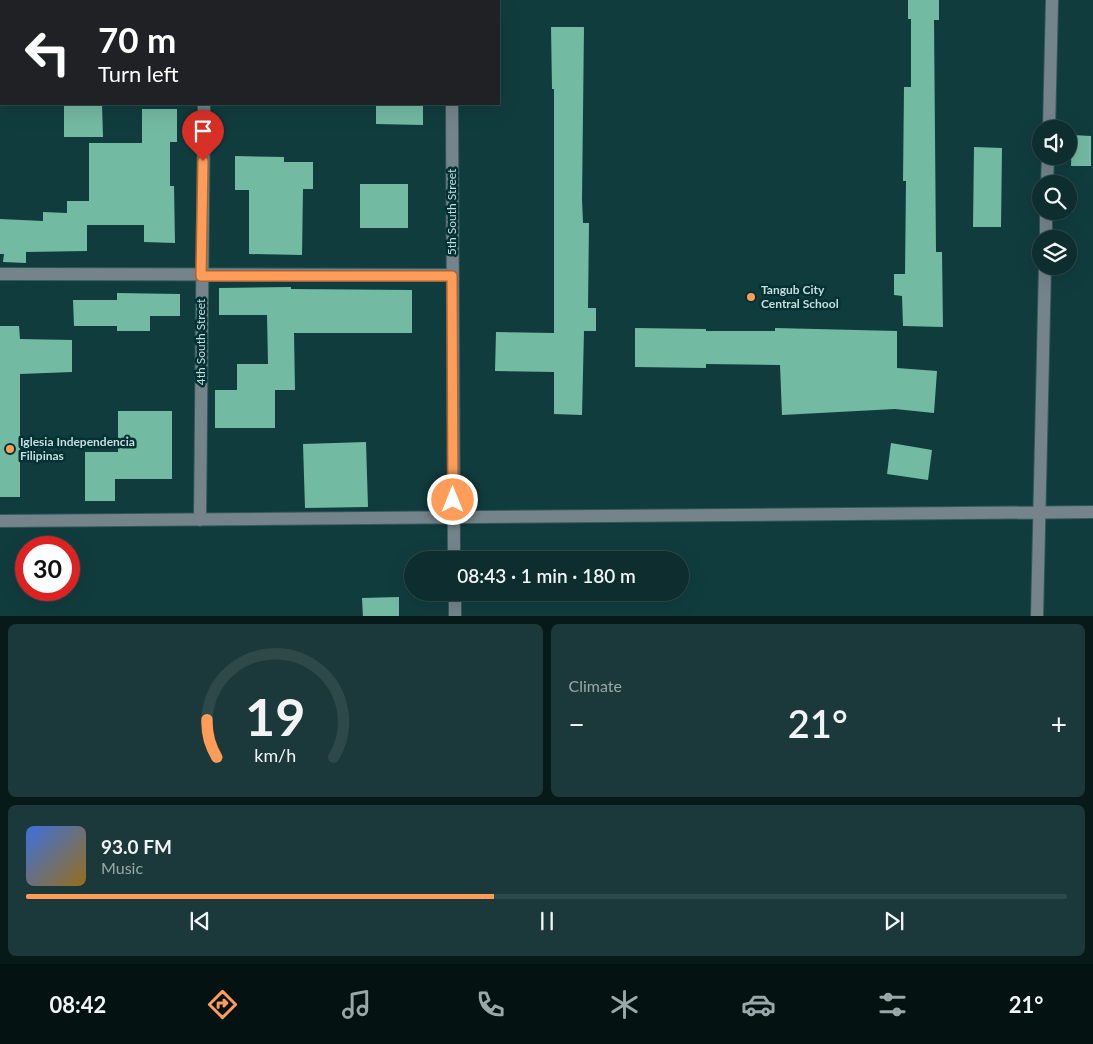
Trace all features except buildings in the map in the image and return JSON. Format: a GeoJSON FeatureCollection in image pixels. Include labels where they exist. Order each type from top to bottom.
{"type":"FeatureCollection","features":[{"type":"Feature","properties":{"kind":"street"},"geometry":{"type":"LineString","coordinates":[[1049,120],[1052,0]]}},
{"type":"Feature","properties":{"kind":"street","name":"4th South Street"},"geometry":{"type":"LineString","coordinates":[[200,520],[204,105]]}},
{"type":"Feature","properties":{"kind":"street","name":"5th South Street"},"geometry":{"type":"LineString","coordinates":[[452,105],[454,551]]}},
{"type":"Feature","properties":{"kind":"street"},"geometry":{"type":"LineString","coordinates":[[0,274],[452,276]]}},
{"type":"Feature","properties":{"kind":"street"},"geometry":{"type":"LineString","coordinates":[[1037,616],[1045,275]]}},
{"type":"Feature","properties":{"kind":"street"},"geometry":{"type":"LineString","coordinates":[[0,521],[1093,512]]}},
{"type":"Feature","properties":{"kind":"street"},"geometry":{"type":"LineString","coordinates":[[454,601],[455,616]]}},
{"type":"Feature","properties":{"kind":"place","name":"Tangub City Central School"},"geometry":{"type":"Point","coordinates":[751,297]}},
{"type":"Feature","properties":{"kind":"place","name":"Iglesia Independencia Filipinas"},"geometry":{"type":"Point","coordinates":[10,449]}},
{"type":"Feature","properties":{"kind":"route"},"geometry":{"type":"LineString","coordinates":[[203,161],[201,276],[452,276],[453,500]]}}]}
